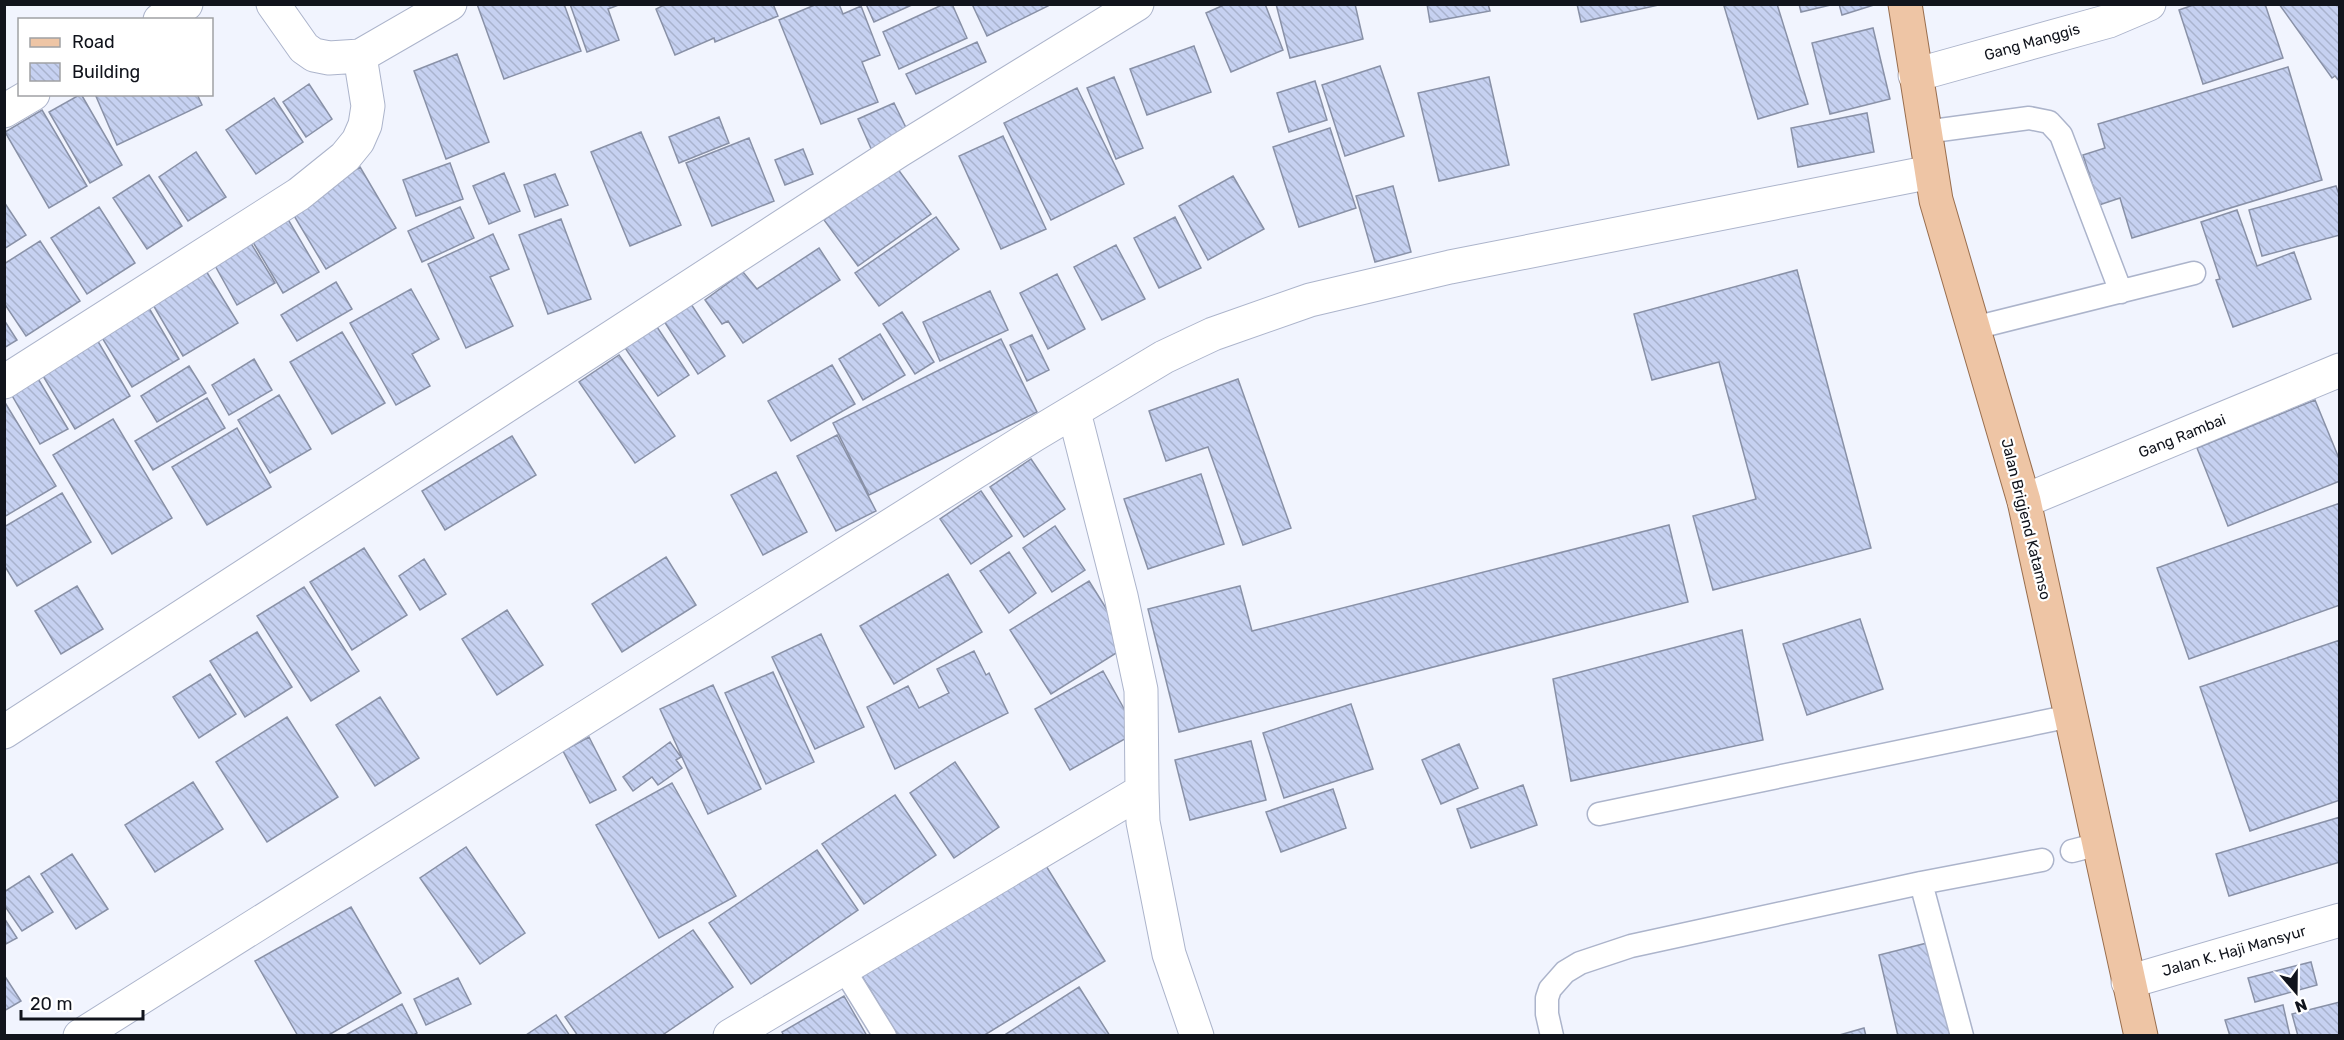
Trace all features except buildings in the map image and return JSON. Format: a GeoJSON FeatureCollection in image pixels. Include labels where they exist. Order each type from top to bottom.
{"type":"FeatureCollection","features":[{"type":"Feature","properties":{"kind":"main road","name":"Jalan Brigjend Katamso"},"geometry":{"type":"LineString","coordinates":[[1905,4],[1936,200],[2024,501],[2071,716],[2085,847],[2128,982],[2141,1035]]}},
{"type":"Feature","properties":{"kind":"street"},"geometry":{"type":"LineString","coordinates":[[163,18],[186,4]]}},
{"type":"Feature","properties":{"kind":"street"},"geometry":{"type":"LineString","coordinates":[[273,4],[304,48],[315,55],[329,58],[360,56],[450,4]]}},
{"type":"Feature","properties":{"kind":"street"},"geometry":{"type":"LineString","coordinates":[[4,732],[900,150],[1137,4]]}},
{"type":"Feature","properties":{"kind":"street","name":"Gang Manggis"},"geometry":{"type":"LineString","coordinates":[[1915,75],[2109,21],[2149,4]]}},
{"type":"Feature","properties":{"kind":"street"},"geometry":{"type":"LineString","coordinates":[[4,382],[299,194],[345,158],[358,141],[365,125],[368,106],[360,56]]}},
{"type":"Feature","properties":{"kind":"street"},"geometry":{"type":"LineString","coordinates":[[4,111],[30,96]]}},
{"type":"Feature","properties":{"kind":"street"},"geometry":{"type":"LineString","coordinates":[[80,1035],[1034,435],[1164,357],[1213,334],[1311,300],[1450,267],[1931,172]]}},
{"type":"Feature","properties":{"kind":"street","name":"Gang Rambai"},"geometry":{"type":"LineString","coordinates":[[2024,501],[2340,370]]}},
{"type":"Feature","properties":{"kind":"street"},"geometry":{"type":"LineString","coordinates":[[1074,412],[1119,587],[1141,690],[1143,822],[1169,954],[1197,1035]]}},
{"type":"Feature","properties":{"kind":"street"},"geometry":{"type":"LineString","coordinates":[[730,1035],[1142,791]]}},
{"type":"Feature","properties":{"kind":"street","name":"Jalan K. Haji Mansyur"},"geometry":{"type":"LineString","coordinates":[[2128,982],[2340,920]]}},
{"type":"Feature","properties":{"kind":"lane"},"geometry":{"type":"LineString","coordinates":[[1925,132],[2029,118],[2049,122],[2061,135],[2121,291]]}},
{"type":"Feature","properties":{"kind":"lane"},"geometry":{"type":"LineString","coordinates":[[1974,328],[2194,273]]}},
{"type":"Feature","properties":{"kind":"lane"},"geometry":{"type":"LineString","coordinates":[[1599,814],[2071,716]]}},
{"type":"Feature","properties":{"kind":"lane"},"geometry":{"type":"LineString","coordinates":[[1552,1035],[1546,1014],[1546,998],[1550,989],[1565,972],[1580,963],[1631,946],[1921,883],[2042,860]]}},
{"type":"Feature","properties":{"kind":"lane"},"geometry":{"type":"LineString","coordinates":[[1921,883],[1962,1035]]}},
{"type":"Feature","properties":{"kind":"lane"},"geometry":{"type":"LineString","coordinates":[[843,968],[885,1035]]}}]}
